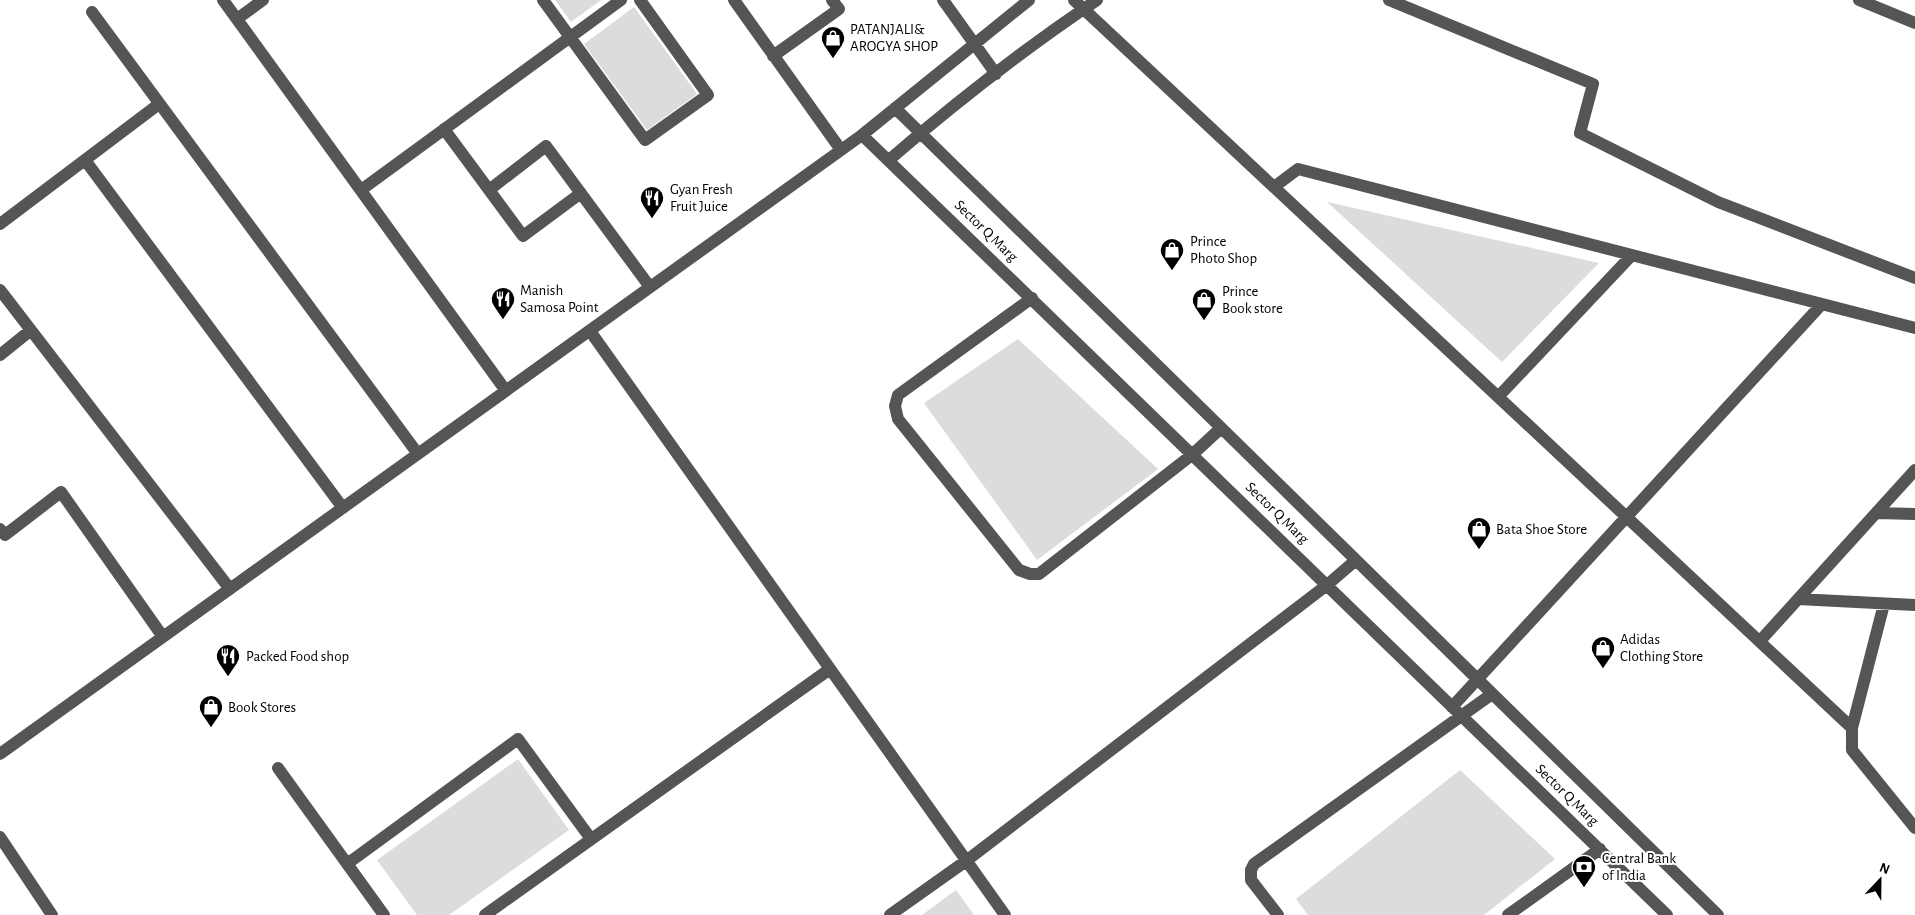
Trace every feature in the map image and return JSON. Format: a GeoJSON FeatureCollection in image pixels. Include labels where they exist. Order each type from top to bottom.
{"type":"FeatureCollection","features":[{"type":"Feature","properties":{"kind":"street"},"geometry":{"type":"LineString","coordinates":[[223,0],[506,391]]}},
{"type":"Feature","properties":{"kind":"street"},"geometry":{"type":"LineString","coordinates":[[237,19],[263,0]]}},
{"type":"Feature","properties":{"kind":"street"},"geometry":{"type":"LineString","coordinates":[[543,0],[645,140],[708,94],[640,0]]}},
{"type":"Feature","properties":{"kind":"street"},"geometry":{"type":"LineString","coordinates":[[361,190],[621,0]]}},
{"type":"Feature","properties":{"kind":"street"},"geometry":{"type":"LineString","coordinates":[[734,0],[841,150]]}},
{"type":"Feature","properties":{"kind":"street"},"geometry":{"type":"LineString","coordinates":[[773,56],[839,9],[832,0]]}},
{"type":"Feature","properties":{"kind":"street"},"geometry":{"type":"LineString","coordinates":[[943,0],[996,74]]}},
{"type":"Feature","properties":{"kind":"street"},"geometry":{"type":"LineString","coordinates":[[0,754],[862,135],[1029,0]]}},
{"type":"Feature","properties":{"kind":"street"},"geometry":{"type":"LineString","coordinates":[[889,160],[920,133],[1054,28],[1079,4],[1097,0]]}},
{"type":"Feature","properties":{"kind":"street"},"geometry":{"type":"LineString","coordinates":[[1389,0],[1593,84],[1580,133],[1718,202],[1915,278]]}},
{"type":"Feature","properties":{"kind":"street"},"geometry":{"type":"LineString","coordinates":[[1859,0],[1915,23]]}},
{"type":"Feature","properties":{"kind":"street"},"geometry":{"type":"LineString","coordinates":[[1079,4],[1852,728]]}},
{"type":"Feature","properties":{"kind":"street"},"geometry":{"type":"LineString","coordinates":[[92,12],[418,454]]}},
{"type":"Feature","properties":{"kind":"street"},"geometry":{"type":"LineString","coordinates":[[0,224],[160,104]]}},
{"type":"Feature","properties":{"kind":"street"},"geometry":{"type":"LineString","coordinates":[[895,108],[1718,915]]}},
{"type":"Feature","properties":{"kind":"street"},"geometry":{"type":"LineString","coordinates":[[444,129],[523,236],[581,194]]}},
{"type":"Feature","properties":{"kind":"street","name":"Sector Q Marg"},"geometry":{"type":"LineString","coordinates":[[862,135],[1667,915]]}},
{"type":"Feature","properties":{"kind":"street"},"geometry":{"type":"LineString","coordinates":[[489,190],[546,146],[650,287]]}},
{"type":"Feature","properties":{"kind":"street"},"geometry":{"type":"LineString","coordinates":[[85,160],[343,508]]}},
{"type":"Feature","properties":{"kind":"street"},"geometry":{"type":"LineString","coordinates":[[1274,187],[1298,169],[1915,328]]}},
{"type":"Feature","properties":{"kind":"street"},"geometry":{"type":"LineString","coordinates":[[1498,397],[1632,255]]}},
{"type":"Feature","properties":{"kind":"street"},"geometry":{"type":"LineString","coordinates":[[0,290],[230,589]]}},
{"type":"Feature","properties":{"kind":"street"},"geometry":{"type":"LineString","coordinates":[[1032,298],[898,395],[895,406],[898,419],[1019,570],[1030,574],[1040,574],[1193,454],[1221,428]]}},
{"type":"Feature","properties":{"kind":"street"},"geometry":{"type":"LineString","coordinates":[[1452,707],[1822,304]]}},
{"type":"Feature","properties":{"kind":"street"},"geometry":{"type":"LineString","coordinates":[[0,354],[31,330]]}},
{"type":"Feature","properties":{"kind":"street"},"geometry":{"type":"LineString","coordinates":[[590,331],[1005,915]]}},
{"type":"Feature","properties":{"kind":"street"},"geometry":{"type":"LineString","coordinates":[[1760,641],[1915,470]]}},
{"type":"Feature","properties":{"kind":"street"},"geometry":{"type":"LineString","coordinates":[[0,529],[5,535],[61,492],[164,637]]}},
{"type":"Feature","properties":{"kind":"street"},"geometry":{"type":"LineString","coordinates":[[1876,513],[1915,514]]}},
{"type":"Feature","properties":{"kind":"street"},"geometry":{"type":"LineString","coordinates":[[890,915],[966,861],[1327,585],[1356,560]]}},
{"type":"Feature","properties":{"kind":"street"},"geometry":{"type":"LineString","coordinates":[[1798,599],[1915,605]]}},
{"type":"Feature","properties":{"kind":"street"},"geometry":{"type":"LineString","coordinates":[[1884,604],[1852,728],[1852,750],[1915,828]]}},
{"type":"Feature","properties":{"kind":"street"},"geometry":{"type":"LineString","coordinates":[[485,915],[830,669]]}},
{"type":"Feature","properties":{"kind":"street"},"geometry":{"type":"LineString","coordinates":[[1278,915],[1251,880],[1251,870],[1254,864],[1492,694]]}},
{"type":"Feature","properties":{"kind":"street"},"geometry":{"type":"LineString","coordinates":[[347,864],[518,739],[591,839]]}},
{"type":"Feature","properties":{"kind":"street"},"geometry":{"type":"LineString","coordinates":[[278,768],[384,915]]}},
{"type":"Feature","properties":{"kind":"street"},"geometry":{"type":"LineString","coordinates":[[0,837],[52,915]]}},
{"type":"Feature","properties":{"kind":"street"},"geometry":{"type":"LineString","coordinates":[[1508,915],[1600,849]]}},
{"type":"Feature","properties":{"kind":"shaded area"},"geometry":{"type":"Polygon","coordinates":[[[555,0],[601,0],[571,22],[555,0]]]}},
{"type":"Feature","properties":{"kind":"shaded area"},"geometry":{"type":"Polygon","coordinates":[[[634,7],[697,94],[647,130],[584,44],[634,7]]]}},
{"type":"Feature","properties":{"kind":"shaded area"},"geometry":{"type":"Polygon","coordinates":[[[1327,202],[1599,263],[1502,362],[1327,202]]]}},
{"type":"Feature","properties":{"kind":"shaded area"},"geometry":{"type":"Polygon","coordinates":[[[1018,339],[1158,469],[1037,560],[924,403],[1018,339]]]}},
{"type":"Feature","properties":{"kind":"shaded area"},"geometry":{"type":"Polygon","coordinates":[[[518,759],[569,830],[449,915],[417,915],[377,860],[518,759]]]}},
{"type":"Feature","properties":{"kind":"shaded area"},"geometry":{"type":"Polygon","coordinates":[[[1460,770],[1555,859],[1484,915],[1308,915],[1296,899],[1460,770]]]}},
{"type":"Feature","properties":{"kind":"shaded area"},"geometry":{"type":"Polygon","coordinates":[[[956,890],[974,915],[922,915],[956,890]]]}},
{"type":"Feature","properties":{"kind":"place","name":"PATANJALI& AROGYA SHOP"},"geometry":{"type":"Point","coordinates":[833,59]}},
{"type":"Feature","properties":{"kind":"place","name":"Gyan Fresh Fruit Juice"},"geometry":{"type":"Point","coordinates":[652,219]}},
{"type":"Feature","properties":{"kind":"place","name":"Prince Photo Shop"},"geometry":{"type":"Point","coordinates":[1172,271]}},
{"type":"Feature","properties":{"kind":"place","name":"Manish Samosa Point"},"geometry":{"type":"Point","coordinates":[503,320]}},
{"type":"Feature","properties":{"kind":"place","name":"Prince Book store"},"geometry":{"type":"Point","coordinates":[1204,321]}},
{"type":"Feature","properties":{"kind":"place","name":"Bata Shoe Store"},"geometry":{"type":"Point","coordinates":[1479,550]}},
{"type":"Feature","properties":{"kind":"place","name":"Adidas Clothing Store"},"geometry":{"type":"Point","coordinates":[1603,669]}},
{"type":"Feature","properties":{"kind":"place","name":"Packed Food shop"},"geometry":{"type":"Point","coordinates":[228,677]}},
{"type":"Feature","properties":{"kind":"place","name":"Book Stores"},"geometry":{"type":"Point","coordinates":[211,728]}},
{"type":"Feature","properties":{"kind":"place","name":"Central Bank of India"},"geometry":{"type":"Point","coordinates":[1584,888]}}]}
